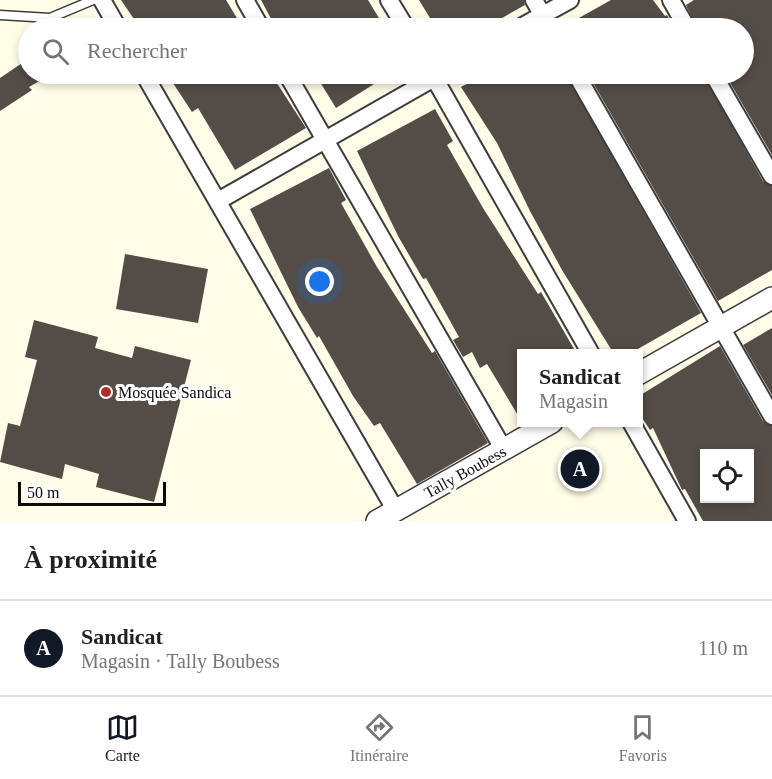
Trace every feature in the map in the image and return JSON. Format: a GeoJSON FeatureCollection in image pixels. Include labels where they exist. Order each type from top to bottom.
{"type":"FeatureCollection","features":[{"type":"Feature","properties":{"kind":"street"},"geometry":{"type":"LineString","coordinates":[[102,0],[112,18]]}},
{"type":"Feature","properties":{"kind":"street"},"geometry":{"type":"LineString","coordinates":[[245,0],[255,18]]}},
{"type":"Feature","properties":{"kind":"street"},"geometry":{"type":"LineString","coordinates":[[390,0],[400,18]]}},
{"type":"Feature","properties":{"kind":"street"},"geometry":{"type":"LineString","coordinates":[[534,0],[544,18]]}},
{"type":"Feature","properties":{"kind":"street"},"geometry":{"type":"LineString","coordinates":[[550,18],[570,0]]}},
{"type":"Feature","properties":{"kind":"street"},"geometry":{"type":"LineString","coordinates":[[671,0],[681,18]]}},
{"type":"Feature","properties":{"kind":"street"},"geometry":{"type":"LineString","coordinates":[[150,84],[396,511]]}},
{"type":"Feature","properties":{"kind":"street"},"geometry":{"type":"LineString","coordinates":[[293,84],[504,450]]}},
{"type":"Feature","properties":{"kind":"street"},"geometry":{"type":"LineString","coordinates":[[218,201],[420,84]]}},
{"type":"Feature","properties":{"kind":"street"},"geometry":{"type":"LineString","coordinates":[[440,84],[588,349]]}},
{"type":"Feature","properties":{"kind":"street"},"geometry":{"type":"LineString","coordinates":[[582,84],[772,416]]}},
{"type":"Feature","properties":{"kind":"street"},"geometry":{"type":"LineString","coordinates":[[719,84],[772,176]]}},
{"type":"Feature","properties":{"kind":"street"},"geometry":{"type":"LineString","coordinates":[[643,372],[772,298]]}},
{"type":"Feature","properties":{"kind":"street","name":"Tally Boubess"},"geometry":{"type":"LineString","coordinates":[[377,521],[545,427]]}},
{"type":"Feature","properties":{"kind":"street"},"geometry":{"type":"LineString","coordinates":[[633,427],[687,521]]}},
{"type":"Feature","properties":{"kind":"lane"},"geometry":{"type":"LineString","coordinates":[[0,15],[50,18],[93,0]]}},
{"type":"Feature","properties":{"kind":"building"},"geometry":{"type":"Polygon","coordinates":[[[121,0],[226,0],[237,18],[133,18],[121,0]]]}},
{"type":"Feature","properties":{"kind":"building"},"geometry":{"type":"Polygon","coordinates":[[[261,0],[368,0],[379,18],[271,18],[261,0]]]}},
{"type":"Feature","properties":{"kind":"building"},"geometry":{"type":"Polygon","coordinates":[[[419,0],[524,0],[525,5],[502,18],[430,18],[419,0]]]}},
{"type":"Feature","properties":{"kind":"building"},"geometry":{"type":"Polygon","coordinates":[[[611,0],[653,0],[669,18],[579,18],[611,0]]]}},
{"type":"Feature","properties":{"kind":"building"},"geometry":{"type":"Polygon","coordinates":[[[694,0],[772,0],[772,155],[731,84],[754,84],[754,18],[692,18],[686,5],[694,0]]]}},
{"type":"Feature","properties":{"kind":"building"},"geometry":{"type":"Polygon","coordinates":[[[18,66],[18,84],[34,84],[29,87],[32,90],[0,111],[0,78],[18,66]]]}},
{"type":"Feature","properties":{"kind":"building"},"geometry":{"type":"Polygon","coordinates":[[[174,84],[277,84],[306,128],[235,170],[198,108],[192,112],[174,84]]]}},
{"type":"Feature","properties":{"kind":"building"},"geometry":{"type":"Polygon","coordinates":[[[321,84],[374,84],[336,108],[321,84]]]}},
{"type":"Feature","properties":{"kind":"building"},"geometry":{"type":"Polygon","coordinates":[[[467,84],[572,84],[701,313],[638,349],[611,349],[562,270],[497,143],[461,87],[467,84]]]}},
{"type":"Feature","properties":{"kind":"building"},"geometry":{"type":"Polygon","coordinates":[[[594,84],[709,84],[763,181],[772,186],[772,270],[718,301],[594,84]]]}},
{"type":"Feature","properties":{"kind":"building"},"geometry":{"type":"Polygon","coordinates":[[[435,109],[453,141],[447,145],[483,208],[538,294],[541,292],[574,349],[517,349],[517,414],[487,364],[480,368],[472,352],[463,357],[453,340],[459,337],[426,278],[423,279],[398,236],[357,151],[435,109]]]}},
{"type":"Feature","properties":{"kind":"building"},"geometry":{"type":"Polygon","coordinates":[[[329,168],[346,200],[341,203],[377,267],[432,353],[435,351],[488,443],[417,484],[380,423],[374,426],[353,396],[319,336],[317,338],[298,307],[250,209],[329,168]]]}},
{"type":"Feature","properties":{"kind":"building"},"geometry":{"type":"Polygon","coordinates":[[[125,254],[208,269],[198,323],[116,309],[125,254]]]}},
{"type":"Feature","properties":{"kind":"building","name":"Mosquée Sandica"},"geometry":{"type":"Polygon","coordinates":[[[34,320],[98,337],[95,348],[132,358],[135,346],[191,360],[154,502],[96,487],[99,474],[65,464],[62,479],[0,462],[8,423],[20,426],[37,360],[25,357],[34,320]]]}},
{"type":"Feature","properties":{"kind":"building"},"geometry":{"type":"Polygon","coordinates":[[[772,328],[772,395],[743,345],[772,328]]]}},
{"type":"Feature","properties":{"kind":"building"},"geometry":{"type":"Polygon","coordinates":[[[720,346],[763,421],[772,426],[772,521],[703,521],[685,489],[682,490],[653,428],[650,430],[643,419],[643,394],[720,346]]]}},
{"type":"Feature","properties":{"kind":"place","name":"Mosquée Sandica"},"geometry":{"type":"Point","coordinates":[106,392]}},
{"type":"Feature","properties":{"kind":"place","name":"Sandicat"},"geometry":{"type":"Point","coordinates":[580,469]}}]}
